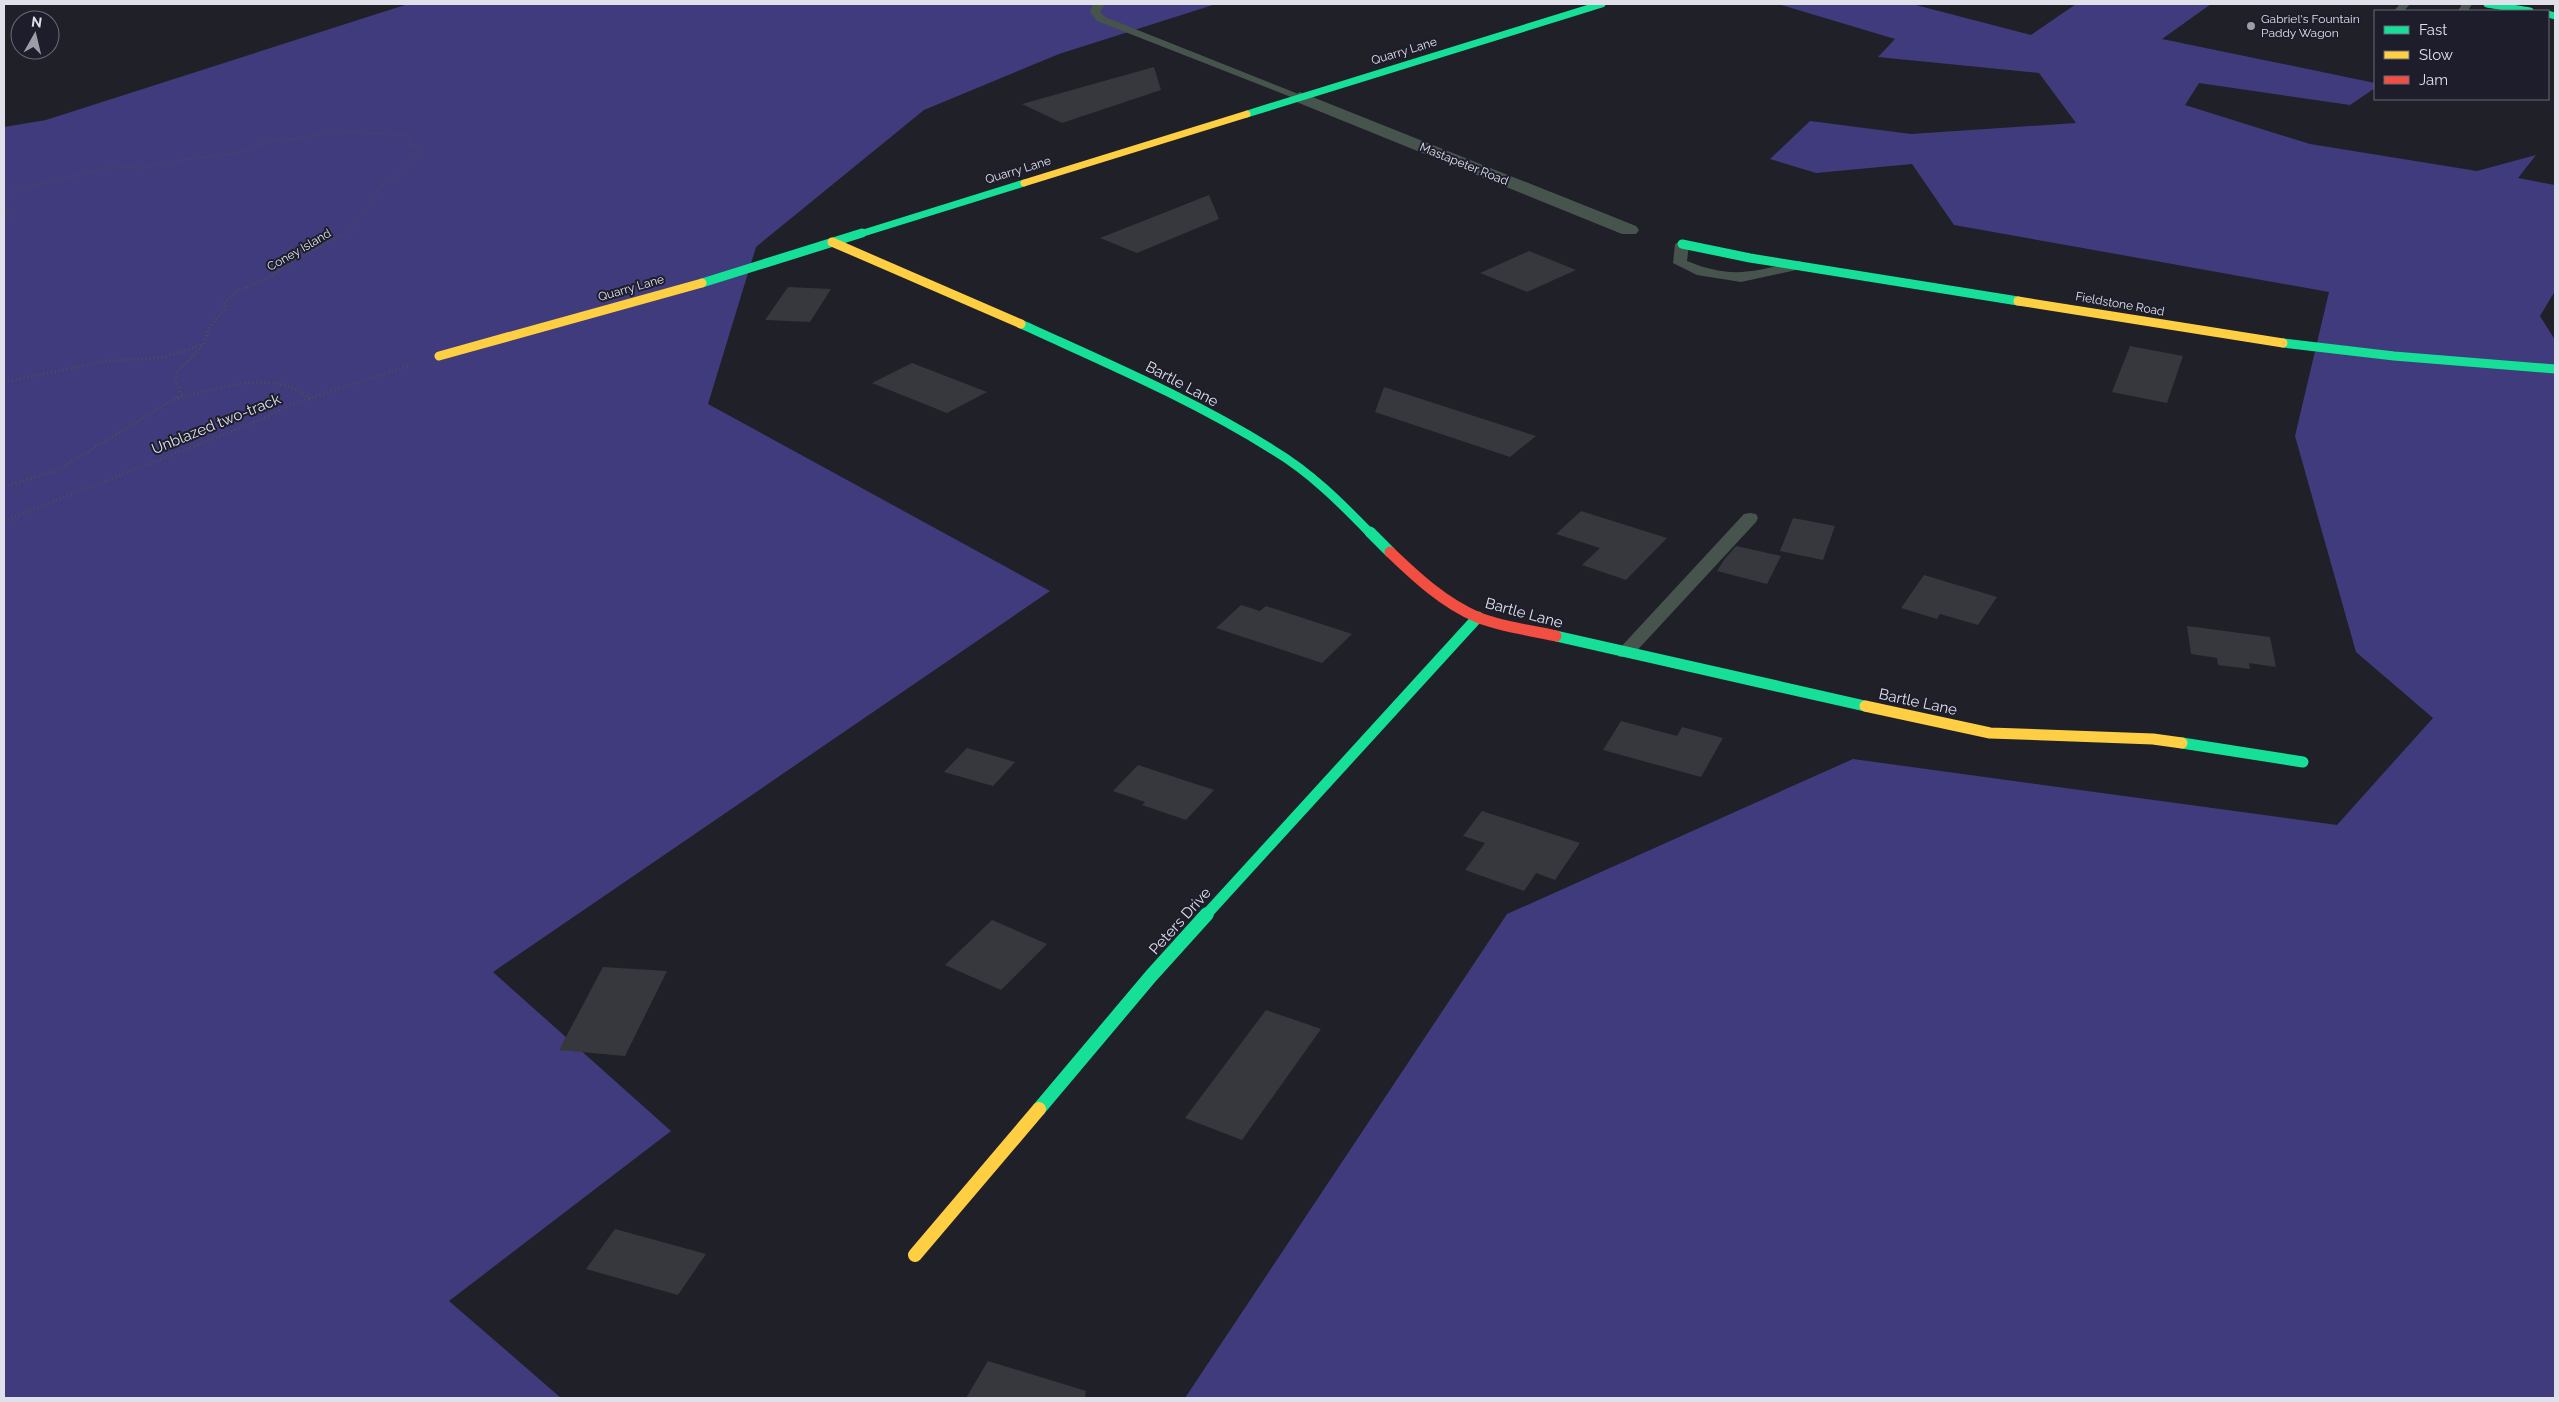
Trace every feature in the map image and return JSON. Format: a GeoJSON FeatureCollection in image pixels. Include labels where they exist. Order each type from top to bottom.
{"type":"FeatureCollection","features":[{"type":"Feature","properties":{"kind":"street","name":"Quarry Lane"},"geometry":{"type":"LineString","coordinates":[[439,356],[722,277],[1602,4]]}},
{"type":"Feature","properties":{"kind":"street"},"geometry":{"type":"LineString","coordinates":[[2487,4],[2518,10]]}},
{"type":"Feature","properties":{"kind":"street","name":"Mastapeter Road"},"geometry":{"type":"LineString","coordinates":[[1300,98],[1629,230]]}},
{"type":"Feature","properties":{"kind":"street","name":"Bartle Lane"},"geometry":{"type":"LineString","coordinates":[[832,242],[940,291],[1067,343],[1275,450],[1322,484],[1423,582],[1459,608],[1478,617],[1625,653],[1990,733],[2154,739],[2303,762]]}},
{"type":"Feature","properties":{"kind":"street","name":"Fieldstone Road"},"geometry":{"type":"LineString","coordinates":[[1682,244],[2270,342],[2394,356],[2555,369]]}},
{"type":"Feature","properties":{"kind":"street","name":"Peters Drive"},"geometry":{"type":"LineString","coordinates":[[915,1255],[1151,976],[1478,617]]}},
{"type":"Feature","properties":{"kind":"lane"},"geometry":{"type":"LineString","coordinates":[[1100,4],[1097,5],[1095,12],[1101,19],[1300,98]]}},
{"type":"Feature","properties":{"kind":"lane"},"geometry":{"type":"LineString","coordinates":[[1682,244],[1680,263],[1702,272],[1741,278],[1800,265]]}},
{"type":"Feature","properties":{"kind":"lane"},"geometry":{"type":"LineString","coordinates":[[1625,653],[1750,518]]}},
{"type":"Feature","properties":{"kind":"path","name":"Coney Island"},"geometry":{"type":"LineString","coordinates":[[4,195],[49,181],[121,166],[143,168],[166,162],[233,154],[262,145],[262,142],[302,138],[330,131],[406,135],[412,138],[408,145],[423,146],[410,164],[380,187],[371,206],[360,215],[342,236],[294,260],[266,279],[230,296],[224,303],[226,307],[209,328],[204,344],[176,373],[175,380],[181,395],[178,398]]}},
{"type":"Feature","properties":{"kind":"path"},"geometry":{"type":"LineString","coordinates":[[4,206],[7,209],[5,210],[10,213],[4,213]]}},
{"type":"Feature","properties":{"kind":"path"},"geometry":{"type":"LineString","coordinates":[[4,213],[9,217],[4,222]]}},
{"type":"Feature","properties":{"kind":"path"},"geometry":{"type":"LineString","coordinates":[[4,382],[106,360],[161,358],[204,344]]}},
{"type":"Feature","properties":{"kind":"path","name":"Unblazed two-track"},"geometry":{"type":"LineString","coordinates":[[4,521],[310,399],[439,356]]}},
{"type":"Feature","properties":{"kind":"path"},"geometry":{"type":"LineString","coordinates":[[4,487],[56,471],[178,398],[242,384],[268,382],[300,388],[310,399]]}},
{"type":"Feature","properties":{"kind":"shaded area"},"geometry":{"type":"Polygon","coordinates":[[[408,4],[1216,4],[1059,54],[924,110],[756,247],[708,404],[1050,591],[493,972],[671,1131],[449,1301],[561,1398],[4,1398],[4,127],[46,120],[408,4]]]}},
{"type":"Feature","properties":{"kind":"shaded area"},"geometry":{"type":"Polygon","coordinates":[[[1778,4],[1912,4],[2031,35],[2076,4],[2211,4],[2162,39],[2374,83],[2374,89],[2350,105],[2199,83],[2185,105],[2310,144],[2477,171],[2536,155],[2518,178],[2555,185],[2555,291],[2540,316],[2555,340],[2555,1398],[1185,1398],[1507,914],[1853,759],[2337,825],[2433,718],[2356,652],[2295,436],[2329,292],[1954,225],[1912,164],[1816,173],[1770,159],[1810,121],[1911,134],[2076,123],[2039,73],[1878,57],[1895,39],[1778,4]]]}},
{"type":"Feature","properties":{"kind":"building"},"geometry":{"type":"Polygon","coordinates":[[[1154,67],[1161,90],[1062,123],[1022,104],[1154,67]]]}},
{"type":"Feature","properties":{"kind":"building"},"geometry":{"type":"Polygon","coordinates":[[[1209,195],[1219,219],[1137,253],[1100,238],[1209,195]]]}},
{"type":"Feature","properties":{"kind":"building"},"geometry":{"type":"Polygon","coordinates":[[[1529,251],[1576,270],[1527,292],[1480,273],[1529,251]]]}},
{"type":"Feature","properties":{"kind":"building"},"geometry":{"type":"Polygon","coordinates":[[[788,287],[831,289],[810,322],[765,320],[788,287]]]}},
{"type":"Feature","properties":{"kind":"building"},"geometry":{"type":"Polygon","coordinates":[[[2130,346],[2183,356],[2167,403],[2112,392],[2130,346]]]}},
{"type":"Feature","properties":{"kind":"building"},"geometry":{"type":"Polygon","coordinates":[[[912,363],[987,392],[947,413],[872,383],[912,363]]]}},
{"type":"Feature","properties":{"kind":"building"},"geometry":{"type":"Polygon","coordinates":[[[1384,387],[1536,436],[1510,457],[1375,412],[1384,387]]]}},
{"type":"Feature","properties":{"kind":"building"},"geometry":{"type":"Polygon","coordinates":[[[1581,511],[1667,538],[1626,580],[1582,565],[1600,548],[1556,534],[1581,511]]]}},
{"type":"Feature","properties":{"kind":"building"},"geometry":{"type":"Polygon","coordinates":[[[1793,518],[1835,526],[1823,560],[1780,551],[1793,518]]]}},
{"type":"Feature","properties":{"kind":"building"},"geometry":{"type":"Polygon","coordinates":[[[1736,546],[1781,556],[1767,584],[1717,571],[1736,546]]]}},
{"type":"Feature","properties":{"kind":"building"},"geometry":{"type":"Polygon","coordinates":[[[1924,575],[1997,597],[1978,625],[1940,614],[1937,619],[1901,608],[1924,575]]]}},
{"type":"Feature","properties":{"kind":"building"},"geometry":{"type":"Polygon","coordinates":[[[1241,605],[1260,611],[1266,606],[1352,634],[1322,663],[1216,628],[1241,605]]]}},
{"type":"Feature","properties":{"kind":"building"},"geometry":{"type":"Polygon","coordinates":[[[2187,626],[2270,637],[2276,667],[2249,663],[2250,669],[2218,665],[2217,658],[2191,654],[2187,626]]]}},
{"type":"Feature","properties":{"kind":"building"},"geometry":{"type":"Polygon","coordinates":[[[1621,721],[1677,736],[1682,727],[1723,738],[1701,777],[1603,750],[1621,721]]]}},
{"type":"Feature","properties":{"kind":"building"},"geometry":{"type":"Polygon","coordinates":[[[967,748],[1015,762],[993,786],[944,772],[967,748]]]}},
{"type":"Feature","properties":{"kind":"building"},"geometry":{"type":"Polygon","coordinates":[[[1138,765],[1214,790],[1186,820],[1142,805],[1145,802],[1113,791],[1138,765]]]}},
{"type":"Feature","properties":{"kind":"building"},"geometry":{"type":"Polygon","coordinates":[[[1482,811],[1580,843],[1555,880],[1536,873],[1524,891],[1465,870],[1485,843],[1463,836],[1482,811]]]}},
{"type":"Feature","properties":{"kind":"building"},"geometry":{"type":"Polygon","coordinates":[[[992,920],[1047,944],[1001,990],[945,965],[992,920]]]}},
{"type":"Feature","properties":{"kind":"building"},"geometry":{"type":"Polygon","coordinates":[[[603,967],[667,971],[625,1056],[559,1050],[603,967]]]}},
{"type":"Feature","properties":{"kind":"building"},"geometry":{"type":"Polygon","coordinates":[[[1266,1010],[1321,1029],[1242,1140],[1185,1118],[1266,1010]]]}},
{"type":"Feature","properties":{"kind":"building"},"geometry":{"type":"Polygon","coordinates":[[[615,1229],[706,1254],[678,1295],[586,1269],[615,1229]]]}},
{"type":"Feature","properties":{"kind":"building"},"geometry":{"type":"Polygon","coordinates":[[[988,1361],[1086,1391],[1085,1398],[966,1398],[988,1361]]]}},
{"type":"Feature","properties":{"kind":"traffic: fast"},"geometry":{"type":"LineString","coordinates":[[1247,114],[1602,4]]}},
{"type":"Feature","properties":{"kind":"traffic: fast"},"geometry":{"type":"LineString","coordinates":[[2487,4],[2524,10]]}},
{"type":"Feature","properties":{"kind":"traffic: fast"},"geometry":{"type":"LineString","coordinates":[[2549,14],[2555,16]]}},
{"type":"Feature","properties":{"kind":"traffic: fast"},"geometry":{"type":"LineString","coordinates":[[702,283],[1024,183]]}},
{"type":"Feature","properties":{"kind":"traffic: fast"},"geometry":{"type":"LineString","coordinates":[[1682,244],[1750,258],[2018,301]]}},
{"type":"Feature","properties":{"kind":"traffic: fast"},"geometry":{"type":"LineString","coordinates":[[1021,324],[1167,391],[1274,450],[1327,490],[1390,552]]}},
{"type":"Feature","properties":{"kind":"traffic: fast"},"geometry":{"type":"LineString","coordinates":[[2283,343],[2394,356],[2555,369]]}},
{"type":"Feature","properties":{"kind":"traffic: fast"},"geometry":{"type":"LineString","coordinates":[[1039,1109],[1151,976],[1478,617]]}},
{"type":"Feature","properties":{"kind":"traffic: fast"},"geometry":{"type":"LineString","coordinates":[[1556,636],[1865,706]]}},
{"type":"Feature","properties":{"kind":"traffic: fast"},"geometry":{"type":"LineString","coordinates":[[2182,743],[2303,762]]}},
{"type":"Feature","properties":{"kind":"traffic: slow"},"geometry":{"type":"LineString","coordinates":[[1024,183],[1247,114]]}},
{"type":"Feature","properties":{"kind":"traffic: slow"},"geometry":{"type":"LineString","coordinates":[[832,242],[1021,324]]}},
{"type":"Feature","properties":{"kind":"traffic: slow"},"geometry":{"type":"LineString","coordinates":[[439,356],[702,283]]}},
{"type":"Feature","properties":{"kind":"traffic: slow"},"geometry":{"type":"LineString","coordinates":[[2018,301],[2283,343]]}},
{"type":"Feature","properties":{"kind":"traffic: slow"},"geometry":{"type":"LineString","coordinates":[[1865,706],[1990,733],[2153,739],[2182,743]]}},
{"type":"Feature","properties":{"kind":"traffic: slow"},"geometry":{"type":"LineString","coordinates":[[915,1255],[1039,1109]]}},
{"type":"Feature","properties":{"kind":"traffic: jam"},"geometry":{"type":"LineString","coordinates":[[1390,552],[1430,588],[1465,611],[1496,623],[1556,636]]}},
{"type":"Feature","properties":{"kind":"place","name":"Gabriel's Fountain Paddy Wagon"},"geometry":{"type":"Point","coordinates":[2251,26]}}]}
